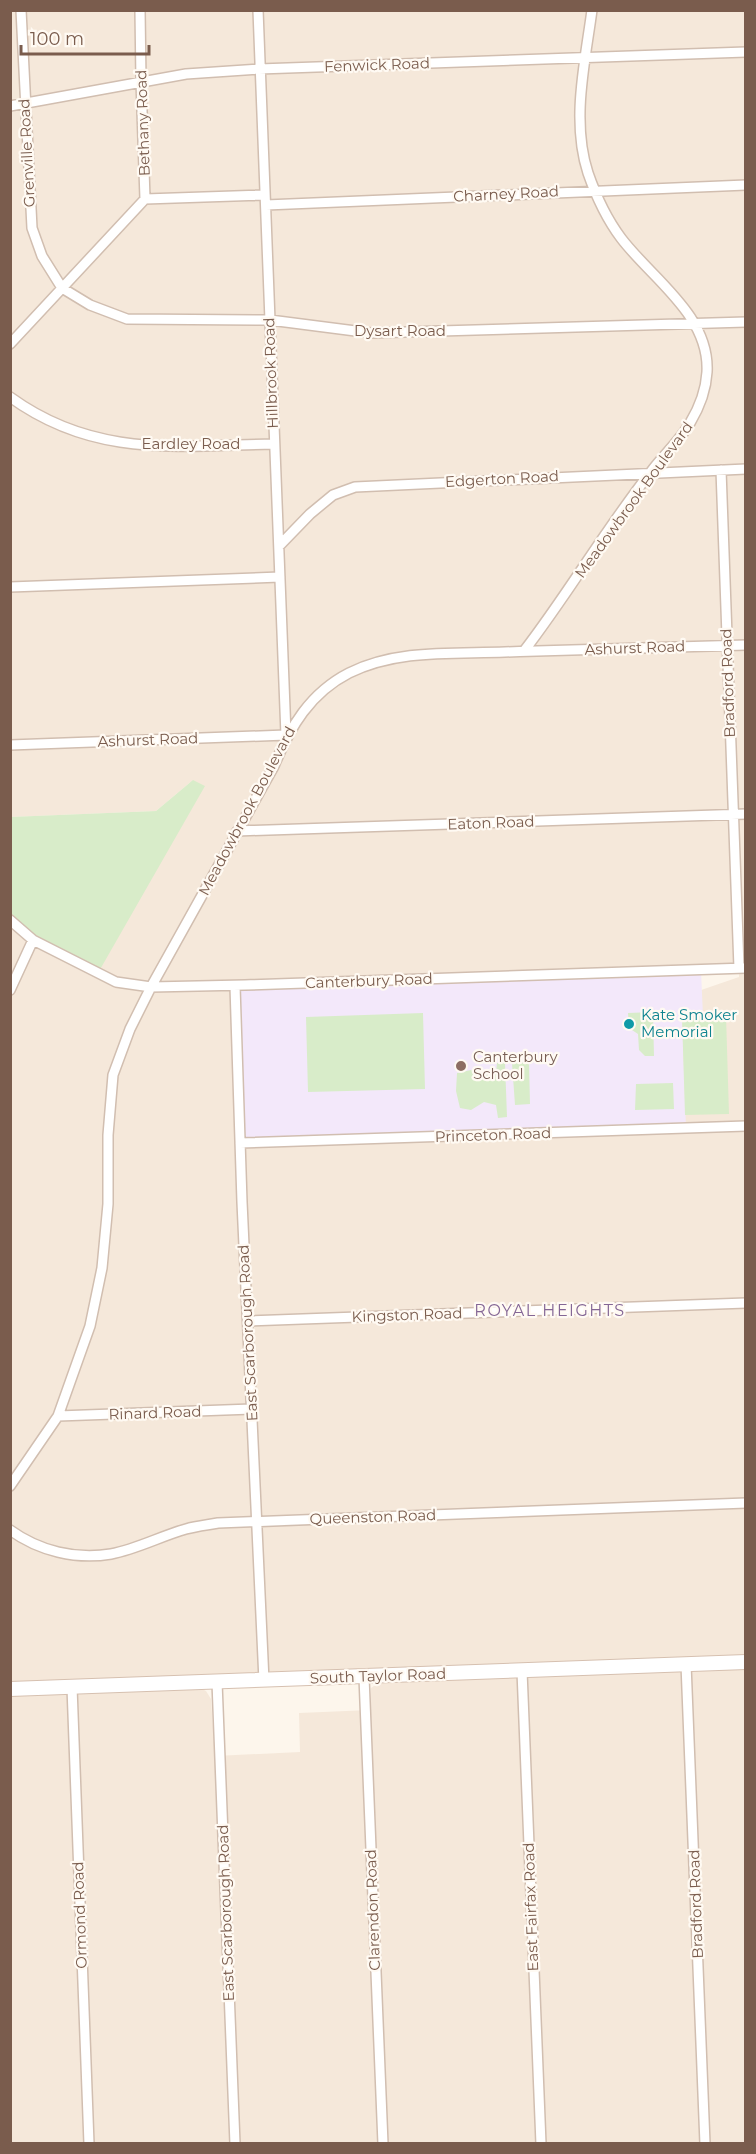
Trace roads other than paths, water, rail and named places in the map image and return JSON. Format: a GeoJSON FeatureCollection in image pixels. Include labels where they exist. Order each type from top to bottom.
{"type":"FeatureCollection","features":[{"type":"Feature","properties":{"kind":"main road","name":"South Taylor Road"},"geometry":{"type":"LineString","coordinates":[[10,1689],[746,1662]]}},
{"type":"Feature","properties":{"kind":"street","name":"Grenville Road"},"geometry":{"type":"LineString","coordinates":[[21,10],[32,228],[42,256],[62,288]]}},
{"type":"Feature","properties":{"kind":"street","name":"Bethany Road"},"geometry":{"type":"LineString","coordinates":[[140,10],[145,199]]}},
{"type":"Feature","properties":{"kind":"street","name":"Hillbrook Road"},"geometry":{"type":"LineString","coordinates":[[258,10],[286,735]]}},
{"type":"Feature","properties":{"kind":"street","name":"Meadowbrook Boulevard"},"geometry":{"type":"LineString","coordinates":[[10,1486],[58,1416],[90,1326],[102,1268],[108,1204],[108,1135],[113,1075],[130,1029],[151,987],[274,766],[286,735],[309,704],[329,685],[378,661],[411,656],[524,651],[556,609],[650,472],[688,427],[701,399],[707,372],[707,360],[694,324],[674,297],[622,240],[609,222],[588,173],[580,139],[580,116],[592,10]]}},
{"type":"Feature","properties":{"kind":"street","name":"Fenwick Road"},"geometry":{"type":"LineString","coordinates":[[10,106],[186,74],[259,69],[746,52]]}},
{"type":"Feature","properties":{"kind":"street","name":"Charney Road"},"geometry":{"type":"LineString","coordinates":[[145,199],[266,200],[746,185]]}},
{"type":"Feature","properties":{"kind":"street"},"geometry":{"type":"LineString","coordinates":[[10,344],[145,199]]}},
{"type":"Feature","properties":{"kind":"street","name":"Dysart Road"},"geometry":{"type":"LineString","coordinates":[[62,288],[90,305],[128,319],[270,320],[371,333],[746,322]]}},
{"type":"Feature","properties":{"kind":"street","name":"Eardley Road"},"geometry":{"type":"LineString","coordinates":[[10,397],[51,422],[74,432],[106,440],[152,447],[273,444]]}},
{"type":"Feature","properties":{"kind":"street","name":"Edgerton Road"},"geometry":{"type":"LineString","coordinates":[[279,546],[310,514],[333,495],[355,487],[746,469]]}},
{"type":"Feature","properties":{"kind":"street","name":"Bradford Road"},"geometry":{"type":"LineString","coordinates":[[721,470],[742,968]]}},
{"type":"Feature","properties":{"kind":"street"},"geometry":{"type":"LineString","coordinates":[[10,587],[280,577]]}},
{"type":"Feature","properties":{"kind":"street","name":"Ashurst Road"},"geometry":{"type":"LineString","coordinates":[[524,651],[746,645]]}},
{"type":"Feature","properties":{"kind":"street","name":"Ashurst Road"},"geometry":{"type":"LineString","coordinates":[[10,745],[286,735]]}},
{"type":"Feature","properties":{"kind":"street","name":"Eaton Road"},"geometry":{"type":"LineString","coordinates":[[237,831],[746,814]]}},
{"type":"Feature","properties":{"kind":"street","name":"Canterbury Road"},"geometry":{"type":"LineString","coordinates":[[10,920],[33,940],[116,982],[151,987],[742,968]]}},
{"type":"Feature","properties":{"kind":"street"},"geometry":{"type":"LineString","coordinates":[[10,990],[33,940]]}},
{"type":"Feature","properties":{"kind":"street","name":"East Scarborough Road"},"geometry":{"type":"LineString","coordinates":[[235,986],[264,1681]]}},
{"type":"Feature","properties":{"kind":"street","name":"Princeton Road"},"geometry":{"type":"LineString","coordinates":[[240,1143],[746,1126]]}},
{"type":"Feature","properties":{"kind":"street","name":"Kingston Road"},"geometry":{"type":"LineString","coordinates":[[248,1321],[746,1303]]}},
{"type":"Feature","properties":{"kind":"street","name":"Rinard Road"},"geometry":{"type":"LineString","coordinates":[[58,1416],[252,1409]]}},
{"type":"Feature","properties":{"kind":"street","name":"Queenston Road"},"geometry":{"type":"LineString","coordinates":[[10,1530],[24,1540],[59,1553],[98,1556],[122,1551],[187,1529],[218,1523],[746,1503]]}},
{"type":"Feature","properties":{"kind":"street","name":"Bradford Road"},"geometry":{"type":"LineString","coordinates":[[686,1664],[705,2144]]}},
{"type":"Feature","properties":{"kind":"street","name":"East Fairfax Road"},"geometry":{"type":"LineString","coordinates":[[522,1671],[541,2144]]}},
{"type":"Feature","properties":{"kind":"street","name":"Clarendon Road"},"geometry":{"type":"LineString","coordinates":[[364,1677],[383,2144]]}},
{"type":"Feature","properties":{"kind":"street","name":"East Scarborough Road"},"geometry":{"type":"LineString","coordinates":[[217,1682],[235,2144]]}},
{"type":"Feature","properties":{"kind":"street","name":"Ormond Road"},"geometry":{"type":"LineString","coordinates":[[72,1687],[89,2144]]}},
{"type":"Feature","properties":{"kind":"place","name":"Kate Smoker Memorial"},"geometry":{"type":"Point","coordinates":[629,1024]}},
{"type":"Feature","properties":{"kind":"place","name":"Canterbury School"},"geometry":{"type":"Point","coordinates":[461,1066]}},
{"type":"Feature","properties":{"kind":"district","name":"ROYAL HEIGHTS"},"geometry":{"type":"Point","coordinates":[550,1310]}}]}
